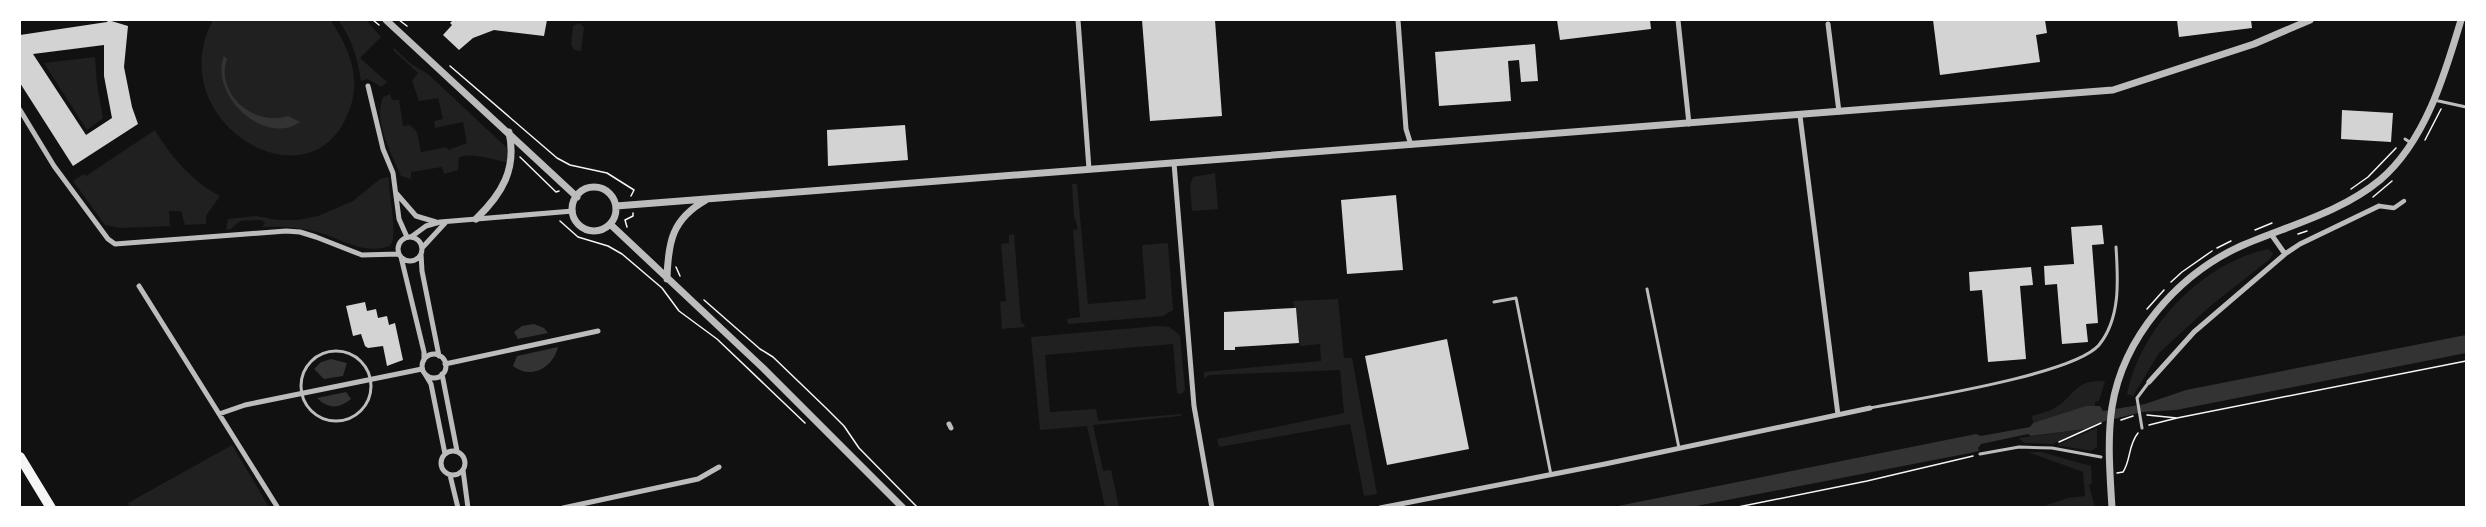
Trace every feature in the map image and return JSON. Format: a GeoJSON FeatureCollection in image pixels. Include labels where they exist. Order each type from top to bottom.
{"type":"FeatureCollection","features":[{"type":"Feature","properties":{"kind":"highway"},"geometry":{"type":"LineString","coordinates":[[20,457],[51,507]]}},
{"type":"Feature","properties":{"kind":"street"},"geometry":{"type":"LineString","coordinates":[[386,20],[577,197]]}},
{"type":"Feature","properties":{"kind":"street"},"geometry":{"type":"LineString","coordinates":[[1078,20],[1089,169]]}},
{"type":"Feature","properties":{"kind":"street"},"geometry":{"type":"LineString","coordinates":[[1398,20],[1407,129],[1411,145]]}},
{"type":"Feature","properties":{"kind":"street"},"geometry":{"type":"LineString","coordinates":[[1678,20],[1689,124]]}},
{"type":"Feature","properties":{"kind":"street"},"geometry":{"type":"LineString","coordinates":[[616,206],[2113,90],[2237,50],[2310,20]]}},
{"type":"Feature","properties":{"kind":"street"},"geometry":{"type":"LineString","coordinates":[[2112,507],[2110,436],[2112,408],[2128,359],[2159,309],[2184,283],[2224,255],[2333,209],[2358,196],[2381,179],[2434,100],[2461,20]]}},
{"type":"Feature","properties":{"kind":"street"},"geometry":{"type":"LineString","coordinates":[[1828,24],[1839,112]]}},
{"type":"Feature","properties":{"kind":"street"},"geometry":{"type":"LineString","coordinates":[[368,87],[383,149],[393,172],[399,219],[409,237],[417,239],[421,251],[422,271],[440,356],[445,364],[442,374],[457,451],[465,459],[463,480],[468,507]]}},
{"type":"Feature","properties":{"kind":"street"},"geometry":{"type":"LineString","coordinates":[[20,110],[54,166],[108,239],[115,244],[286,231],[308,234],[362,255],[400,255],[412,260],[443,222]]}},
{"type":"Feature","properties":{"kind":"street"},"geometry":{"type":"LineString","coordinates":[[1800,116],[1838,415]]}},
{"type":"Feature","properties":{"kind":"street"},"geometry":{"type":"LineString","coordinates":[[476,219],[495,199],[508,176],[512,150],[509,132]]}},
{"type":"Feature","properties":{"kind":"street"},"geometry":{"type":"LineString","coordinates":[[1174,163],[1194,406],[1212,507]]}},
{"type":"Feature","properties":{"kind":"street"},"geometry":{"type":"LineString","coordinates":[[589,188],[609,193],[616,206],[616,213],[610,224],[591,231],[578,224],[573,211],[577,197],[589,188]]}},
{"type":"Feature","properties":{"kind":"street"},"geometry":{"type":"LineString","coordinates":[[396,193],[419,219],[443,222]]}},
{"type":"Feature","properties":{"kind":"street"},"geometry":{"type":"LineString","coordinates":[[667,279],[669,247],[676,228],[683,217],[708,199]]}},
{"type":"Feature","properties":{"kind":"street"},"geometry":{"type":"LineString","coordinates":[[2149,382],[2194,332],[2285,254],[2300,244],[2379,206],[2394,208],[2404,201]]}},
{"type":"Feature","properties":{"kind":"street"},"geometry":{"type":"LineString","coordinates":[[458,507],[450,475],[442,465],[445,454],[431,384],[424,371],[424,352],[399,244],[426,226],[443,222],[573,211]]}},
{"type":"Feature","properties":{"kind":"street"},"geometry":{"type":"LineString","coordinates":[[610,224],[764,368],[903,507]]}},
{"type":"Feature","properties":{"kind":"street"},"geometry":{"type":"LineString","coordinates":[[2271,234],[2285,254]]}},
{"type":"Feature","properties":{"kind":"street"},"geometry":{"type":"LineString","coordinates":[[139,286],[278,507]]}},
{"type":"Feature","properties":{"kind":"street"},"geometry":{"type":"LineString","coordinates":[[445,364],[598,332]]}},
{"type":"Feature","properties":{"kind":"street"},"geometry":{"type":"LineString","coordinates":[[424,360],[429,356],[440,356]]}},
{"type":"Feature","properties":{"kind":"street"},"geometry":{"type":"LineString","coordinates":[[219,414],[245,405],[370,379],[424,371],[432,378],[442,374]]}},
{"type":"Feature","properties":{"kind":"street"},"geometry":{"type":"LineString","coordinates":[[1380,507],[1551,475],[1870,408]]}},
{"type":"Feature","properties":{"kind":"street"},"geometry":{"type":"LineString","coordinates":[[445,454],[457,451]]}},
{"type":"Feature","properties":{"kind":"street"},"geometry":{"type":"LineString","coordinates":[[563,507],[698,479],[719,467]]}},
{"type":"Feature","properties":{"kind":"street"},"geometry":{"type":"LineString","coordinates":[[450,475],[457,475],[463,470]]}},
{"type":"Feature","properties":{"kind":"lane"},"geometry":{"type":"LineString","coordinates":[[2434,100],[2466,106]]}},
{"type":"Feature","properties":{"kind":"lane"},"geometry":{"type":"LineString","coordinates":[[1870,408],[2046,371],[2093,351],[2101,342],[2115,306],[2119,283],[2116,247]]}},
{"type":"Feature","properties":{"kind":"lane"},"geometry":{"type":"LineString","coordinates":[[1647,289],[1679,448]]}},
{"type":"Feature","properties":{"kind":"lane"},"geometry":{"type":"LineString","coordinates":[[1494,302],[1516,298],[1551,475]]}},
{"type":"Feature","properties":{"kind":"lane"},"geometry":{"type":"LineString","coordinates":[[329,352],[342,352],[355,357],[364,366],[370,379],[370,392],[365,406],[354,416],[340,421],[318,417],[307,407],[301,394],[301,381],[305,369],[318,356],[329,352]]}},
{"type":"Feature","properties":{"kind":"lane"},"geometry":{"type":"LineString","coordinates":[[2142,428],[2138,398],[2149,382]]}},
{"type":"Feature","properties":{"kind":"lane"},"geometry":{"type":"LineString","coordinates":[[1980,454],[2019,447],[2052,448],[2101,457]]}},
{"type":"Feature","properties":{"kind":"path"},"geometry":{"type":"LineString","coordinates":[[399,20],[408,27]]}},
{"type":"Feature","properties":{"kind":"path"},"geometry":{"type":"LineString","coordinates":[[450,66],[557,158],[570,165],[613,176],[634,190],[631,195]]}},
{"type":"Feature","properties":{"kind":"path"},"geometry":{"type":"LineString","coordinates":[[548,213],[561,221],[578,237],[608,246],[622,254],[662,288],[679,311],[717,339],[808,427]]}},
{"type":"Feature","properties":{"kind":"path"},"geometry":{"type":"LineString","coordinates":[[628,228],[625,220],[633,216]]}},
{"type":"Feature","properties":{"kind":"path"},"geometry":{"type":"LineString","coordinates":[[675,260],[681,280]]}},
{"type":"Feature","properties":{"kind":"path"},"geometry":{"type":"LineString","coordinates":[[697,294],[759,349],[773,357],[844,426],[859,448],[918,507]]}},
{"type":"Feature","properties":{"kind":"path"},"geometry":{"type":"LineString","coordinates":[[2118,473],[2123,472],[2128,464],[2132,440],[2142,428],[2177,418],[2466,362]]}},
{"type":"Feature","properties":{"kind":"path"},"geometry":{"type":"LineString","coordinates":[[1733,507],[1867,482],[1980,454]]}},
{"type":"Feature","properties":{"kind":"shaded area"},"geometry":{"type":"Polygon","coordinates":[[[213,20],[331,21],[352,64],[354,87],[349,111],[330,141],[304,154],[275,154],[246,142],[222,120],[206,91],[202,57],[213,20]]]}},
{"type":"Feature","properties":{"kind":"shaded area"},"geometry":{"type":"Polygon","coordinates":[[[338,20],[366,20],[381,37],[360,58],[387,82],[381,87],[368,79],[361,81],[353,49],[338,20]]]}},
{"type":"Feature","properties":{"kind":"shaded area"},"geometry":{"type":"Polygon","coordinates":[[[579,23],[584,27],[581,51],[574,50],[571,44],[573,26],[579,23]]]}},
{"type":"Feature","properties":{"kind":"shaded area"},"geometry":{"type":"Polygon","coordinates":[[[394,48],[411,64],[428,74],[507,148],[508,162],[465,156],[459,157],[458,170],[444,174],[442,167],[411,172],[411,179],[401,176],[384,137],[380,117],[383,97],[390,94],[392,100],[399,100],[403,126],[410,125],[417,132],[421,152],[447,147],[448,150],[467,143],[463,122],[435,128],[434,121],[443,119],[438,98],[419,101],[412,81],[418,73],[393,50],[394,48]]]}},
{"type":"Feature","properties":{"kind":"shaded area"},"geometry":{"type":"Polygon","coordinates":[[[224,56],[227,59],[225,72],[227,84],[240,105],[262,117],[288,116],[300,122],[286,128],[271,128],[243,113],[232,101],[225,86],[222,71],[224,56]]]}},
{"type":"Feature","properties":{"kind":"shaded area"},"geometry":{"type":"Polygon","coordinates":[[[95,57],[103,118],[87,130],[44,63],[95,57]]]}},
{"type":"Feature","properties":{"kind":"shaded area"},"geometry":{"type":"Polygon","coordinates":[[[155,130],[183,168],[220,196],[206,216],[206,224],[185,225],[181,211],[169,211],[170,226],[120,228],[105,225],[73,181],[84,174],[86,176],[155,130]]]}},
{"type":"Feature","properties":{"kind":"shaded area"},"geometry":{"type":"Polygon","coordinates":[[[1215,173],[1218,209],[1192,211],[1190,185],[1193,177],[1215,173]]]}},
{"type":"Feature","properties":{"kind":"shaded area"},"geometry":{"type":"Polygon","coordinates":[[[389,177],[394,233],[390,246],[362,248],[311,230],[262,227],[265,223],[262,220],[240,221],[231,229],[226,230],[228,219],[256,216],[278,220],[298,220],[318,216],[353,201],[380,179],[389,177]]]}},
{"type":"Feature","properties":{"kind":"shaded area"},"geometry":{"type":"Polygon","coordinates":[[[1072,184],[1077,184],[1088,304],[1146,299],[1142,245],[1168,243],[1173,310],[1163,316],[1068,324],[1067,319],[1080,317],[1073,230],[1078,229],[1074,216],[1072,184]]]}},
{"type":"Feature","properties":{"kind":"shaded area"},"geometry":{"type":"Polygon","coordinates":[[[1014,234],[1021,323],[1025,327],[1002,329],[1000,302],[1006,301],[1001,244],[1009,243],[1009,235],[1014,234]]]}},
{"type":"Feature","properties":{"kind":"shaded area"},"geometry":{"type":"Polygon","coordinates":[[[2268,249],[2273,253],[2270,259],[2209,307],[2159,353],[2133,396],[2127,394],[2134,369],[2145,346],[2177,302],[2219,269],[2243,257],[2268,249]]]}},
{"type":"Feature","properties":{"kind":"shaded area"},"geometry":{"type":"Polygon","coordinates":[[[1338,299],[1344,358],[1352,358],[1377,494],[1364,496],[1350,424],[1219,447],[1217,439],[1344,413],[1340,370],[1209,375],[1204,379],[1204,372],[1321,361],[1320,344],[1301,346],[1299,343],[1296,308],[1294,308],[1293,301],[1338,299]]]}},
{"type":"Feature","properties":{"kind":"shaded area"},"geometry":{"type":"Polygon","coordinates":[[[534,324],[544,328],[548,333],[518,339],[514,332],[522,326],[534,324]]]}},
{"type":"Feature","properties":{"kind":"shaded area"},"geometry":{"type":"Polygon","coordinates":[[[1169,327],[1180,335],[1185,390],[1182,394],[1177,393],[1173,344],[1045,355],[1050,412],[1096,409],[1098,421],[1181,414],[1181,416],[1093,425],[1103,471],[1111,470],[1119,507],[1105,507],[1087,426],[1040,430],[1031,337],[1169,327]]]}},
{"type":"Feature","properties":{"kind":"shaded area"},"geometry":{"type":"Polygon","coordinates":[[[2466,335],[2466,353],[2176,410],[2142,412],[2098,423],[2085,429],[2031,436],[2028,434],[1981,444],[1979,451],[1970,453],[1691,507],[1608,508],[1976,434],[1981,436],[2030,427],[2033,423],[2086,406],[2100,406],[2103,411],[2145,404],[2186,390],[2466,335]]]}},
{"type":"Feature","properties":{"kind":"shaded area"},"geometry":{"type":"Polygon","coordinates":[[[558,347],[551,361],[540,370],[527,372],[513,366],[517,356],[558,347]]]}},
{"type":"Feature","properties":{"kind":"shaded area"},"geometry":{"type":"Polygon","coordinates":[[[331,359],[347,363],[343,376],[324,379],[314,369],[321,362],[331,359]]]}},
{"type":"Feature","properties":{"kind":"shaded area"},"geometry":{"type":"Polygon","coordinates":[[[2105,381],[2099,401],[2095,402],[2095,406],[2033,423],[2032,416],[2055,408],[2081,385],[2105,381]]]}},
{"type":"Feature","properties":{"kind":"shaded area"},"geometry":{"type":"Polygon","coordinates":[[[346,392],[351,399],[338,406],[329,406],[317,398],[346,392]]]}},
{"type":"Feature","properties":{"kind":"shaded area"},"geometry":{"type":"Polygon","coordinates":[[[2097,428],[2097,447],[2091,451],[2057,445],[2097,428]]]}},
{"type":"Feature","properties":{"kind":"shaded area"},"geometry":{"type":"Polygon","coordinates":[[[2085,429],[2053,444],[2024,443],[2019,438],[2085,429]]]}},
{"type":"Feature","properties":{"kind":"shaded area"},"geometry":{"type":"Polygon","coordinates":[[[232,445],[269,507],[130,508],[128,503],[232,445]]]}},
{"type":"Feature","properties":{"kind":"shaded area"},"geometry":{"type":"Polygon","coordinates":[[[2028,452],[2041,452],[2091,466],[2092,483],[2089,485],[2095,507],[2041,507],[2068,498],[2085,496],[2083,472],[2028,452]]]}},
{"type":"Feature","properties":{"kind":"building"},"geometry":{"type":"Polygon","coordinates":[[[108,20],[128,26],[124,67],[138,124],[73,166],[20,83],[20,35],[107,22],[108,20]],[[104,45],[33,54],[86,135],[112,118],[104,76],[104,45]]]}},
{"type":"Feature","properties":{"kind":"building"},"geometry":{"type":"Polygon","coordinates":[[[453,20],[547,20],[544,36],[494,30],[473,38],[459,50],[443,35],[452,25],[450,23],[453,20]]]}},
{"type":"Feature","properties":{"kind":"building"},"geometry":{"type":"Polygon","coordinates":[[[1142,20],[1215,20],[1222,116],[1150,121],[1142,20]]]}},
{"type":"Feature","properties":{"kind":"building"},"geometry":{"type":"Polygon","coordinates":[[[1557,20],[1650,20],[1651,29],[1560,40],[1557,20]]]}},
{"type":"Feature","properties":{"kind":"building"},"geometry":{"type":"Polygon","coordinates":[[[1933,20],[2045,20],[2047,33],[2036,35],[2040,62],[1940,75],[1933,20]]]}},
{"type":"Feature","properties":{"kind":"building"},"geometry":{"type":"Polygon","coordinates":[[[2177,20],[2251,20],[2252,28],[2179,37],[2177,20]]]}},
{"type":"Feature","properties":{"kind":"building"},"geometry":{"type":"Polygon","coordinates":[[[1535,44],[1538,81],[1521,82],[1519,60],[1508,61],[1511,101],[1439,106],[1435,52],[1535,44]]]}},
{"type":"Feature","properties":{"kind":"building"},"geometry":{"type":"Polygon","coordinates":[[[2342,110],[2393,113],[2391,142],[2341,139],[2342,110]]]}},
{"type":"Feature","properties":{"kind":"building"},"geometry":{"type":"Polygon","coordinates":[[[905,125],[908,160],[828,166],[827,130],[905,125]]]}},
{"type":"Feature","properties":{"kind":"building"},"geometry":{"type":"Polygon","coordinates":[[[1396,195],[1403,270],[1347,274],[1341,200],[1396,195]]]}},
{"type":"Feature","properties":{"kind":"building"},"geometry":{"type":"Polygon","coordinates":[[[2102,225],[2104,244],[2092,245],[2098,323],[2086,324],[2088,342],[2062,344],[2057,284],[2045,285],[2044,266],[2074,264],[2071,227],[2102,225]]]}},
{"type":"Feature","properties":{"kind":"building"},"geometry":{"type":"Polygon","coordinates":[[[2031,267],[2033,285],[2020,286],[2026,359],[1988,362],[1982,290],[1970,291],[1969,272],[2031,267]]]}},
{"type":"Feature","properties":{"kind":"building"},"geometry":{"type":"Polygon","coordinates":[[[365,302],[367,311],[376,309],[378,318],[387,316],[389,325],[395,323],[403,360],[387,366],[383,346],[368,348],[361,334],[353,336],[346,306],[365,302]]]}},
{"type":"Feature","properties":{"kind":"building"},"geometry":{"type":"Polygon","coordinates":[[[1296,308],[1299,343],[1235,347],[1235,350],[1224,350],[1224,312],[1296,308]]]}},
{"type":"Feature","properties":{"kind":"building"},"geometry":{"type":"Polygon","coordinates":[[[1447,339],[1469,449],[1387,465],[1365,356],[1447,339]]]}}]}
